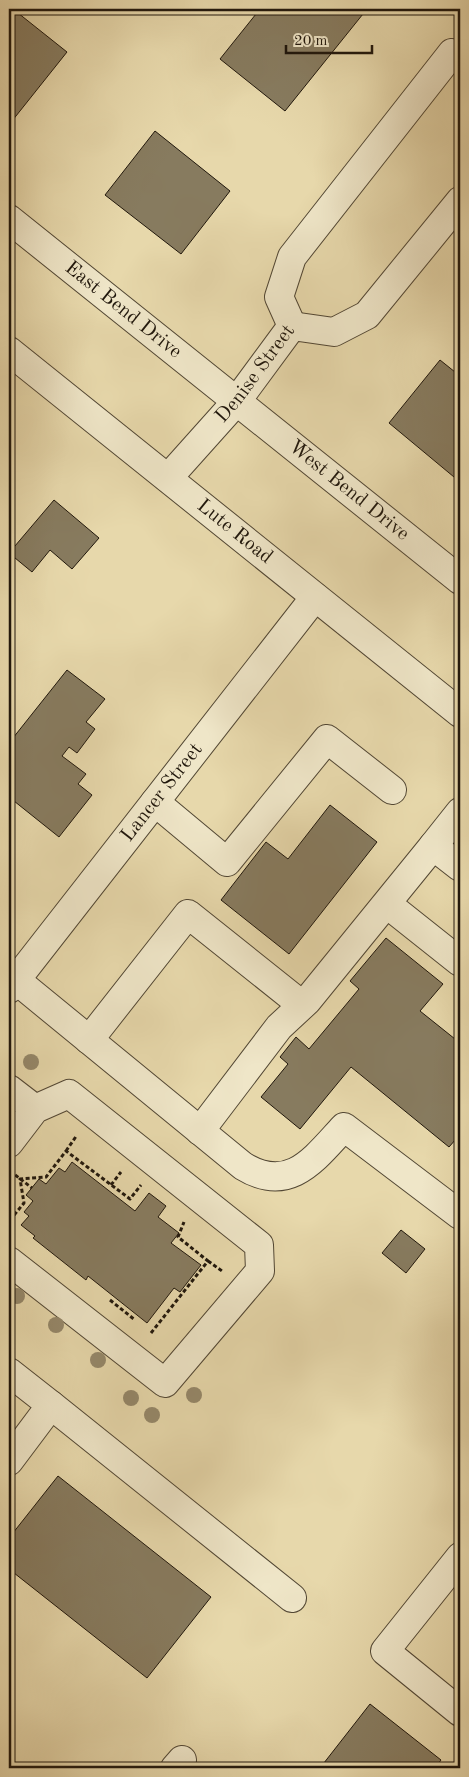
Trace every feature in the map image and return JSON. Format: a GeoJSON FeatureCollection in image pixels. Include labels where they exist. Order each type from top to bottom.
{"type":"FeatureCollection","features":[{"type":"Feature","properties":{"kind":"street"},"geometry":{"type":"LineString","coordinates":[[292,326],[279,297],[292,257],[452,53]]}},
{"type":"Feature","properties":{"kind":"street","name":"Denise Street"},"geometry":{"type":"LineString","coordinates":[[168,478],[236,402],[292,326],[334,332],[367,315],[460,201]]}},
{"type":"Feature","properties":{"kind":"street","name":"East Bend Drive"},"geometry":{"type":"LineString","coordinates":[[9,219],[236,402]]}},
{"type":"Feature","properties":{"kind":"street","name":"Lute Road"},"geometry":{"type":"LineString","coordinates":[[9,351],[460,713]]}},
{"type":"Feature","properties":{"kind":"street","name":"West Bend Drive"},"geometry":{"type":"LineString","coordinates":[[236,402],[460,580]]}},
{"type":"Feature","properties":{"kind":"street","name":"Lancer Street"},"geometry":{"type":"LineString","coordinates":[[12,984],[315,597]]}},
{"type":"Feature","properties":{"kind":"street"},"geometry":{"type":"LineString","coordinates":[[155,802],[227,862],[326,739],[392,790]]}},
{"type":"Feature","properties":{"kind":"street"},"geometry":{"type":"LineString","coordinates":[[200,1131],[279,1028],[339,964],[460,812]]}},
{"type":"Feature","properties":{"kind":"street"},"geometry":{"type":"LineString","coordinates":[[434,846],[460,867]]}},
{"type":"Feature","properties":{"kind":"street"},"geometry":{"type":"LineString","coordinates":[[387,904],[460,962]]}},
{"type":"Feature","properties":{"kind":"street"},"geometry":{"type":"LineString","coordinates":[[89,1040],[188,914],[302,1005]]}},
{"type":"Feature","properties":{"kind":"street"},"geometry":{"type":"LineString","coordinates":[[12,984],[89,1040],[243,1166],[256,1174],[274,1176],[290,1174],[308,1165],[344,1127],[460,1215]]}},
{"type":"Feature","properties":{"kind":"street"},"geometry":{"type":"LineString","coordinates":[[9,1089],[35,1110]]}},
{"type":"Feature","properties":{"kind":"street"},"geometry":{"type":"LineString","coordinates":[[9,1143],[35,1110],[69,1094],[259,1244],[260,1271],[165,1383],[9,1261]]}},
{"type":"Feature","properties":{"kind":"street"},"geometry":{"type":"LineString","coordinates":[[9,1372],[292,1598]]}},
{"type":"Feature","properties":{"kind":"street"},"geometry":{"type":"LineString","coordinates":[[9,1461],[51,1405]]}},
{"type":"Feature","properties":{"kind":"street"},"geometry":{"type":"LineString","coordinates":[[460,1557],[386,1651],[460,1712]]}},
{"type":"Feature","properties":{"kind":"path"},"geometry":{"type":"LineString","coordinates":[[20,1179],[46,1177],[77,1135],[72,1130]]}},
{"type":"Feature","properties":{"kind":"path"},"geometry":{"type":"LineString","coordinates":[[66,1150],[130,1199],[143,1182]]}},
{"type":"Feature","properties":{"kind":"path"},"geometry":{"type":"LineString","coordinates":[[9,1170],[32,1188]]}},
{"type":"Feature","properties":{"kind":"path"},"geometry":{"type":"LineString","coordinates":[[10,1220],[24,1203],[20,1179]]}},
{"type":"Feature","properties":{"kind":"path"},"geometry":{"type":"LineString","coordinates":[[151,1333],[208,1261],[178,1237],[187,1216]]}},
{"type":"Feature","properties":{"kind":"building"},"geometry":{"type":"Polygon","coordinates":[[[9,9],[13,9],[67,52],[12,121],[9,118],[9,9]]]}},
{"type":"Feature","properties":{"kind":"building"},"geometry":{"type":"Polygon","coordinates":[[[260,9],[367,9],[285,111],[220,59],[260,9]]]}},
{"type":"Feature","properties":{"kind":"building"},"geometry":{"type":"Polygon","coordinates":[[[155,131],[230,191],[181,254],[105,195],[155,131]]]}},
{"type":"Feature","properties":{"kind":"building"},"geometry":{"type":"Polygon","coordinates":[[[440,360],[460,376],[460,482],[389,423],[440,360]]]}},
{"type":"Feature","properties":{"kind":"building"},"geometry":{"type":"Polygon","coordinates":[[[54,500],[99,538],[72,569],[50,550],[32,572],[9,553],[54,500]]]}},
{"type":"Feature","properties":{"kind":"building"},"geometry":{"type":"Polygon","coordinates":[[[67,670],[105,699],[86,722],[95,729],[77,753],[69,747],[62,756],[86,774],[78,784],[92,795],[59,837],[9,797],[9,743],[67,670]]]}},
{"type":"Feature","properties":{"kind":"building"},"geometry":{"type":"Polygon","coordinates":[[[330,805],[377,842],[289,954],[221,900],[266,842],[288,859],[330,805]]]}},
{"type":"Feature","properties":{"kind":"building"},"geometry":{"type":"Polygon","coordinates":[[[386,938],[443,984],[420,1011],[460,1043],[460,1142],[456,1139],[449,1147],[351,1067],[300,1129],[261,1097],[288,1064],[280,1057],[296,1037],[309,1049],[359,989],[350,981],[386,938]]]}},
{"type":"Feature","properties":{"kind":"building"},"geometry":{"type":"Polygon","coordinates":[[[72,1162],[135,1211],[149,1193],[166,1206],[158,1217],[179,1233],[171,1243],[201,1265],[180,1292],[174,1288],[147,1323],[88,1276],[86,1280],[33,1238],[35,1236],[21,1225],[29,1216],[24,1212],[33,1201],[26,1195],[39,1179],[46,1184],[59,1168],[65,1172],[72,1162]]]}},
{"type":"Feature","properties":{"kind":"building"},"geometry":{"type":"Polygon","coordinates":[[[401,1230],[425,1249],[406,1273],[382,1253],[401,1230]]]}},
{"type":"Feature","properties":{"kind":"building"},"geometry":{"type":"Polygon","coordinates":[[[58,1476],[211,1597],[147,1678],[9,1569],[9,1538],[58,1476]]]}},
{"type":"Feature","properties":{"kind":"building"},"geometry":{"type":"Polygon","coordinates":[[[370,1704],[441,1760],[435,1768],[320,1768],[370,1704]]]}}]}
